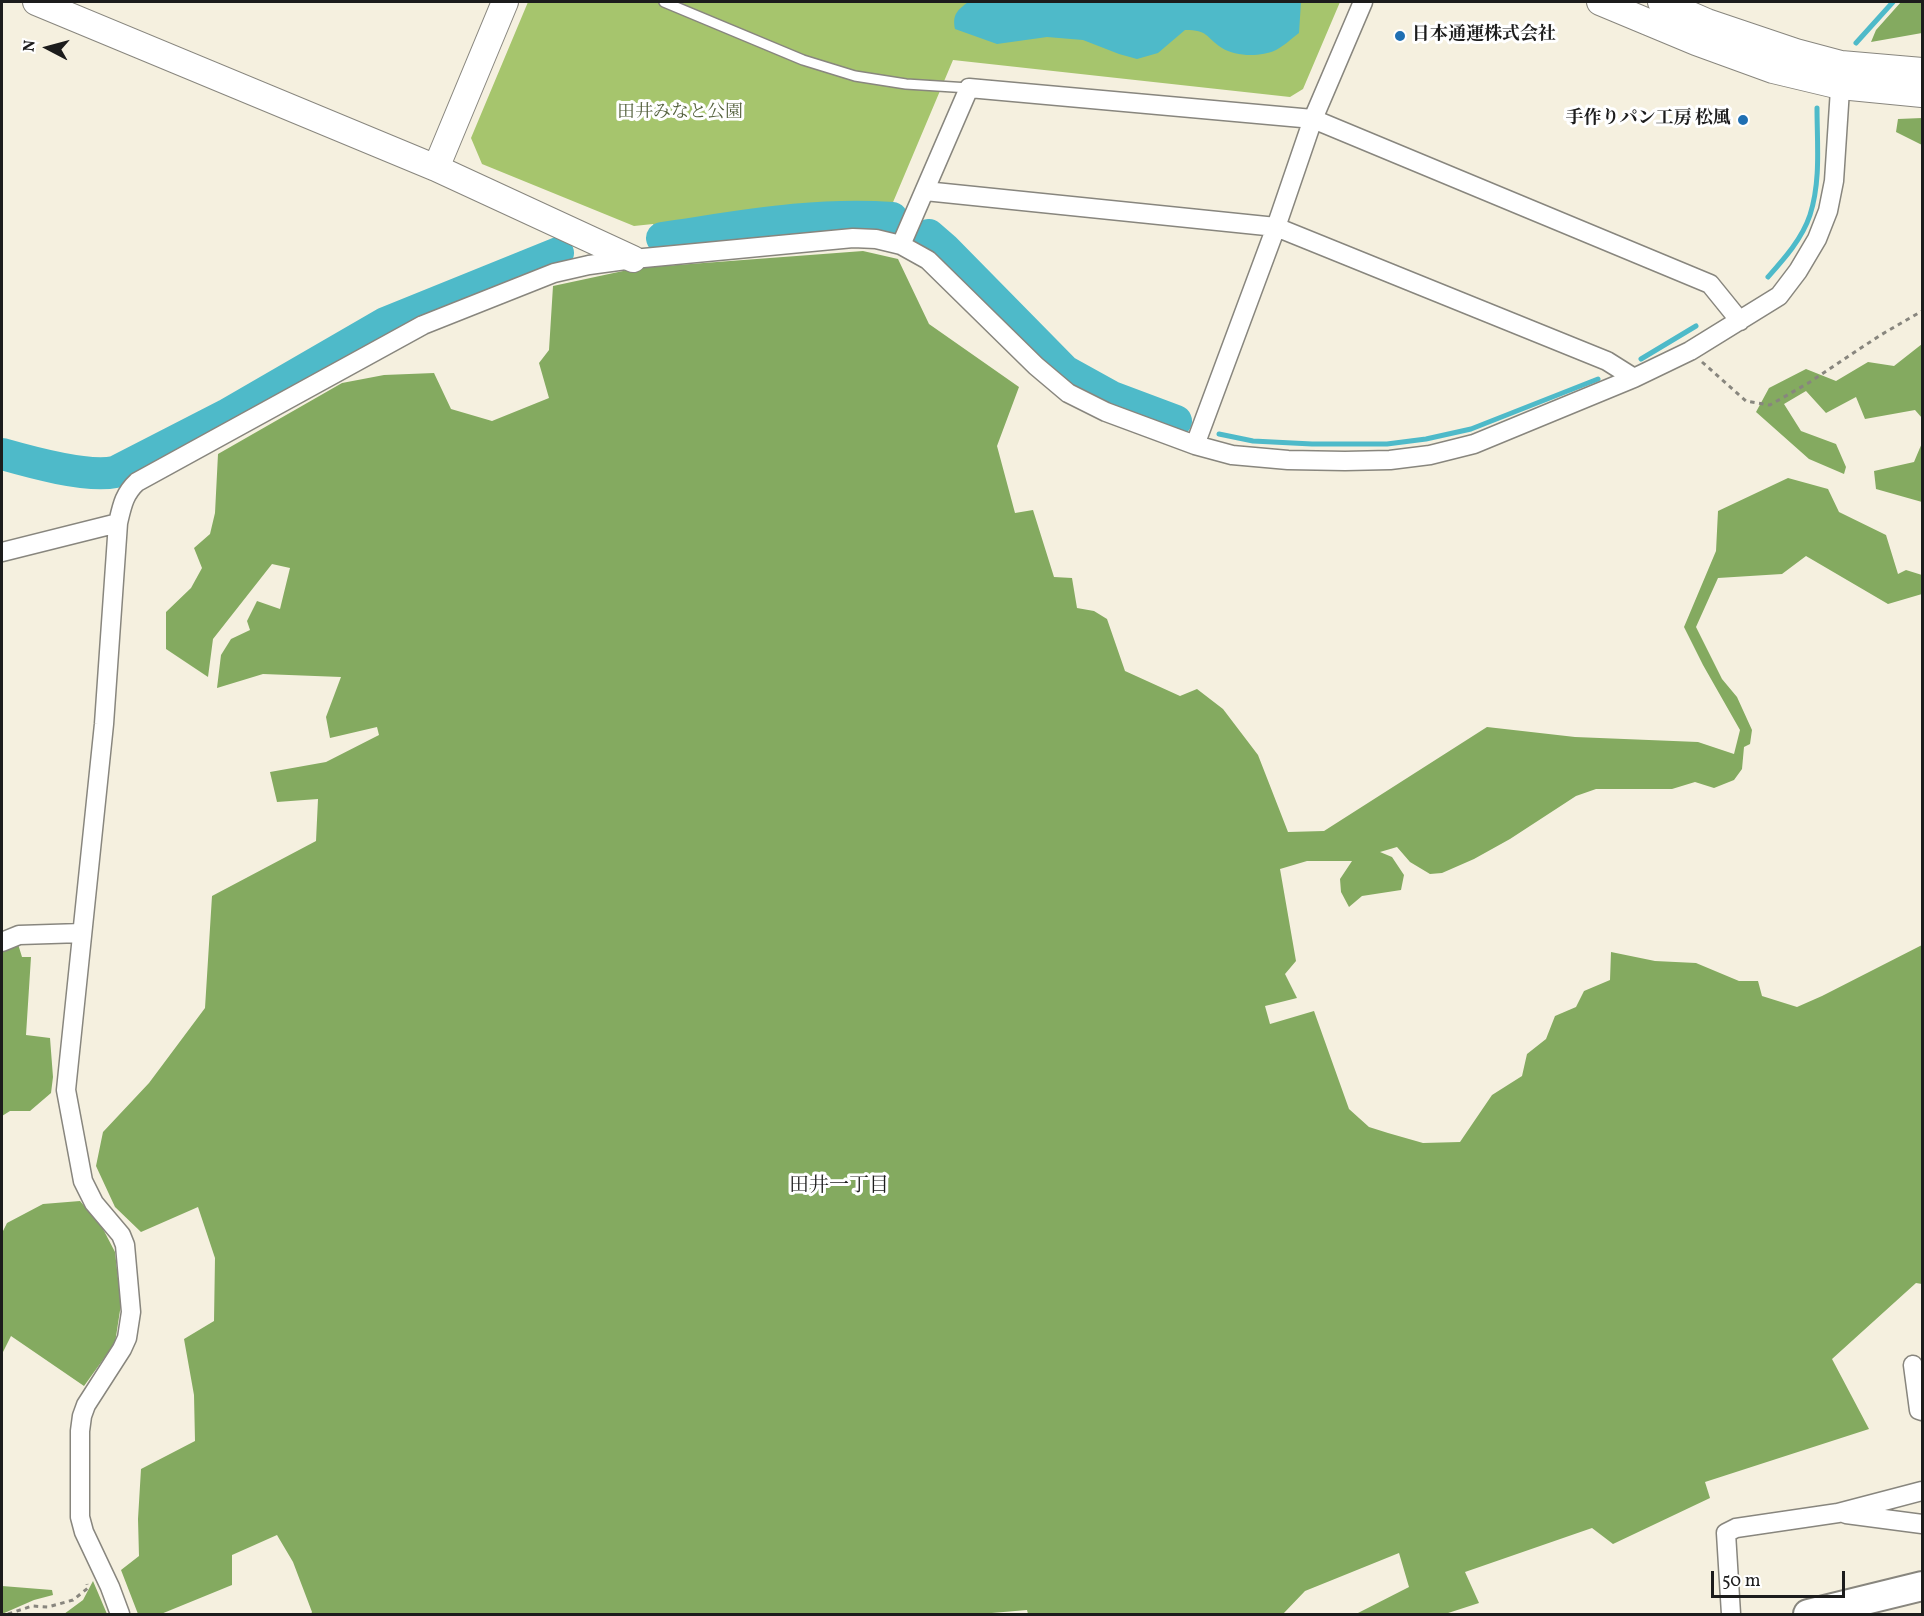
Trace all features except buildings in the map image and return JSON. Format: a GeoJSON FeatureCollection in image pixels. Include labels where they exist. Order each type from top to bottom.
{"type":"FeatureCollection","features":[{"type":"Feature","properties":{"kind":"main road"},"geometry":{"type":"LineString","coordinates":[[1808,1614],[1923,1586]]}},
{"type":"Feature","properties":{"kind":"street"},"geometry":{"type":"LineString","coordinates":[[36,2],[436,168],[633,259]]}},
{"type":"Feature","properties":{"kind":"street"},"geometry":{"type":"LineString","coordinates":[[436,168],[505,2]]}},
{"type":"Feature","properties":{"kind":"street"},"geometry":{"type":"LineString","coordinates":[[1195,445],[1276,227],[1313,119],[1363,2]]}},
{"type":"Feature","properties":{"kind":"street"},"geometry":{"type":"LineString","coordinates":[[1600,2],[1696,42],[1773,70],[1841,75],[1923,71]]}},
{"type":"Feature","properties":{"kind":"street"},"geometry":{"type":"LineString","coordinates":[[1661,2],[1707,22],[1796,52],[1841,75],[1923,94]]}},
{"type":"Feature","properties":{"kind":"street"},"geometry":{"type":"LineString","coordinates":[[120,1614],[84,1532],[80,1517],[80,1431],[86,1405],[127,1338],[131,1312],[125,1245],[88,1193],[83,1181],[66,1090],[104,724],[118,523],[123,500],[128,490],[137,482],[423,325],[554,273],[633,259],[853,238],[876,239],[901,245],[928,260],[1036,366],[1068,393],[1107,412],[1195,445],[1232,455],[1288,460],[1390,460],[1430,455],[1474,444],[1634,378],[1690,351],[1779,296],[1798,271],[1817,239],[1828,211],[1834,181],[1841,75]]}},
{"type":"Feature","properties":{"kind":"street"},"geometry":{"type":"LineString","coordinates":[[901,245],[969,88],[1313,119],[1710,284],[1740,321]]}},
{"type":"Feature","properties":{"kind":"street"},"geometry":{"type":"LineString","coordinates":[[925,191],[1276,227],[1607,361],[1634,378]]}},
{"type":"Feature","properties":{"kind":"street"},"geometry":{"type":"LineString","coordinates":[[2,552],[118,523]]}},
{"type":"Feature","properties":{"kind":"street"},"geometry":{"type":"LineString","coordinates":[[2,942],[19,935],[82,933]]}},
{"type":"Feature","properties":{"kind":"street"},"geometry":{"type":"LineString","coordinates":[[1913,1365],[1919,1410],[1923,1411]]}},
{"type":"Feature","properties":{"kind":"street"},"geometry":{"type":"LineString","coordinates":[[1731,1614],[1726,1533],[1736,1528],[1838,1513],[1923,1491]]}},
{"type":"Feature","properties":{"kind":"street"},"geometry":{"type":"LineString","coordinates":[[1838,1513],[1923,1524]]}},
{"type":"Feature","properties":{"kind":"lane"},"geometry":{"type":"LineString","coordinates":[[664,2],[803,60],[855,76],[906,84],[969,88]]}},
{"type":"Feature","properties":{"kind":"path"},"geometry":{"type":"LineString","coordinates":[[1690,351],[1746,401],[1770,405],[1923,311]]}},
{"type":"Feature","properties":{"kind":"path"},"geometry":{"type":"LineString","coordinates":[[8,1614],[32,1606],[48,1607],[73,1600],[88,1588],[86,1578]]}},
{"type":"Feature","properties":{"kind":"green space","name":"田井みなと公園"},"geometry":{"type":"Polygon","coordinates":[[[528,2],[1340,2],[1303,89],[1290,97],[953,60],[891,207],[657,230],[653,224],[634,226],[482,164],[471,138],[528,2]]]}},
{"type":"Feature","properties":{"kind":"green space"},"geometry":{"type":"Polygon","coordinates":[[[1901,2],[1922,2],[1922,33],[1871,42],[1876,30],[1901,2]]]}},
{"type":"Feature","properties":{"kind":"green space"},"geometry":{"type":"Polygon","coordinates":[[[1922,118],[1922,145],[1896,132],[1898,119],[1922,118]]]}},
{"type":"Feature","properties":{"kind":"green space"},"geometry":{"type":"Polygon","coordinates":[[[863,251],[898,259],[929,324],[1019,387],[997,446],[1015,513],[1033,510],[1054,577],[1072,578],[1077,608],[1094,611],[1107,619],[1125,671],[1180,696],[1197,689],[1223,709],[1258,755],[1288,832],[1324,831],[1487,727],[1575,737],[1698,742],[1734,754],[1740,730],[1684,627],[1716,551],[1718,511],[1788,478],[1828,489],[1839,512],[1886,535],[1898,574],[1906,570],[1922,575],[1922,594],[1888,604],[1806,556],[1782,574],[1718,578],[1696,627],[1722,679],[1737,697],[1752,730],[1750,744],[1744,747],[1742,769],[1734,780],[1714,788],[1695,782],[1672,789],[1596,789],[1576,796],[1510,839],[1442,873],[1430,874],[1410,862],[1397,847],[1380,852],[1392,857],[1404,875],[1401,890],[1362,896],[1349,907],[1341,892],[1340,879],[1352,861],[1307,861],[1280,869],[1296,961],[1285,974],[1297,998],[1265,1006],[1270,1024],[1314,1011],[1349,1109],[1369,1127],[1423,1143],[1460,1142],[1492,1095],[1522,1076],[1527,1054],[1546,1039],[1555,1016],[1576,1007],[1584,991],[1610,980],[1611,952],[1655,961],[1696,963],[1739,981],[1758,981],[1762,996],[1797,1007],[1922,945],[1922,1284],[1916,1283],[1832,1359],[1869,1429],[1705,1482],[1710,1498],[1613,1544],[1592,1528],[1465,1572],[1479,1603],[1445,1614],[1356,1614],[1409,1587],[1399,1553],[1305,1591],[1283,1614],[1028,1614],[1027,1610],[980,1614],[311,1614],[293,1562],[277,1535],[232,1555],[232,1585],[161,1614],[138,1614],[121,1570],[139,1556],[138,1519],[141,1469],[195,1441],[194,1395],[184,1339],[214,1321],[215,1258],[198,1207],[141,1232],[115,1207],[96,1166],[103,1132],[149,1083],[205,1008],[212,896],[316,841],[318,799],[277,802],[270,772],[326,762],[379,735],[377,727],[330,738],[326,717],[341,677],[263,674],[217,688],[221,655],[231,639],[250,630],[247,621],[257,601],[280,609],[290,568],[272,564],[213,639],[208,677],[166,649],[166,612],[191,588],[202,568],[194,548],[210,534],[215,513],[218,454],[342,383],[384,375],[434,373],[451,409],[492,421],[549,398],[539,363],[549,350],[553,286],[637,268],[863,251]]]}},
{"type":"Feature","properties":{"kind":"green space"},"geometry":{"type":"Polygon","coordinates":[[[1922,344],[1922,418],[1915,410],[1865,419],[1856,397],[1826,413],[1806,391],[1784,404],[1801,431],[1836,444],[1846,467],[1844,474],[1809,459],[1756,412],[1769,388],[1806,369],[1836,381],[1868,362],[1894,366],[1922,344]]]}},
{"type":"Feature","properties":{"kind":"green space"},"geometry":{"type":"Polygon","coordinates":[[[1922,443],[1922,502],[1876,489],[1874,471],[1914,462],[1922,443]]]}},
{"type":"Feature","properties":{"kind":"green space"},"geometry":{"type":"Polygon","coordinates":[[[18,944],[22,957],[31,957],[26,1035],[50,1038],[53,1077],[51,1093],[30,1111],[10,1111],[2,1116],[2,951],[18,944]]]}},
{"type":"Feature","properties":{"kind":"green space"},"geometry":{"type":"Polygon","coordinates":[[[80,1201],[102,1227],[115,1252],[121,1304],[115,1343],[84,1386],[11,1336],[2,1354],[2,1233],[7,1223],[43,1204],[80,1201]]]}},
{"type":"Feature","properties":{"kind":"green space"},"geometry":{"type":"Polygon","coordinates":[[[93,1581],[107,1614],[64,1614],[83,1600],[93,1581]]]}},
{"type":"Feature","properties":{"kind":"green space"},"geometry":{"type":"Polygon","coordinates":[[[2,1586],[52,1590],[53,1595],[34,1600],[2,1614],[2,1586]]]}},
{"type":"Feature","properties":{"kind":"water"},"geometry":{"type":"Polygon","coordinates":[[[968,2],[1301,2],[1299,33],[1276,50],[1249,55],[1234,53],[1222,48],[1199,31],[1185,30],[1158,53],[1137,59],[1083,40],[1047,37],[997,44],[955,29],[954,20],[957,13],[968,2]]]}},
{"type":"Feature","properties":{"kind":"waterway"},"geometry":{"type":"LineString","coordinates":[[1856,43],[1893,2]]}},
{"type":"Feature","properties":{"kind":"waterway"},"geometry":{"type":"LineString","coordinates":[[1768,277],[1797,240],[1810,215],[1817,175],[1817,108]]}},
{"type":"Feature","properties":{"kind":"waterway"},"geometry":{"type":"LineString","coordinates":[[662,238],[805,219],[892,218]]}},
{"type":"Feature","properties":{"kind":"waterway"},"geometry":{"type":"LineString","coordinates":[[929,235],[1065,371],[1112,397],[1176,421]]}},
{"type":"Feature","properties":{"kind":"waterway"},"geometry":{"type":"LineString","coordinates":[[2,454],[74,471],[115,472],[226,415],[385,323],[558,253]]}},
{"type":"Feature","properties":{"kind":"waterway"},"geometry":{"type":"LineString","coordinates":[[1641,359],[1696,326]]}},
{"type":"Feature","properties":{"kind":"waterway"},"geometry":{"type":"LineString","coordinates":[[1219,434],[1253,441],[1312,444],[1387,444],[1426,439],[1471,429],[1598,379]]}},
{"type":"Feature","properties":{"kind":"place","name":"日本通運株式会社"},"geometry":{"type":"Point","coordinates":[1400,36]}},
{"type":"Feature","properties":{"kind":"place","name":"手作りパン工房 松風"},"geometry":{"type":"Point","coordinates":[1743,120]}},
{"type":"Feature","properties":{"kind":"district","name":"田井一丁目"},"geometry":{"type":"Point","coordinates":[839,1187]}}]}
